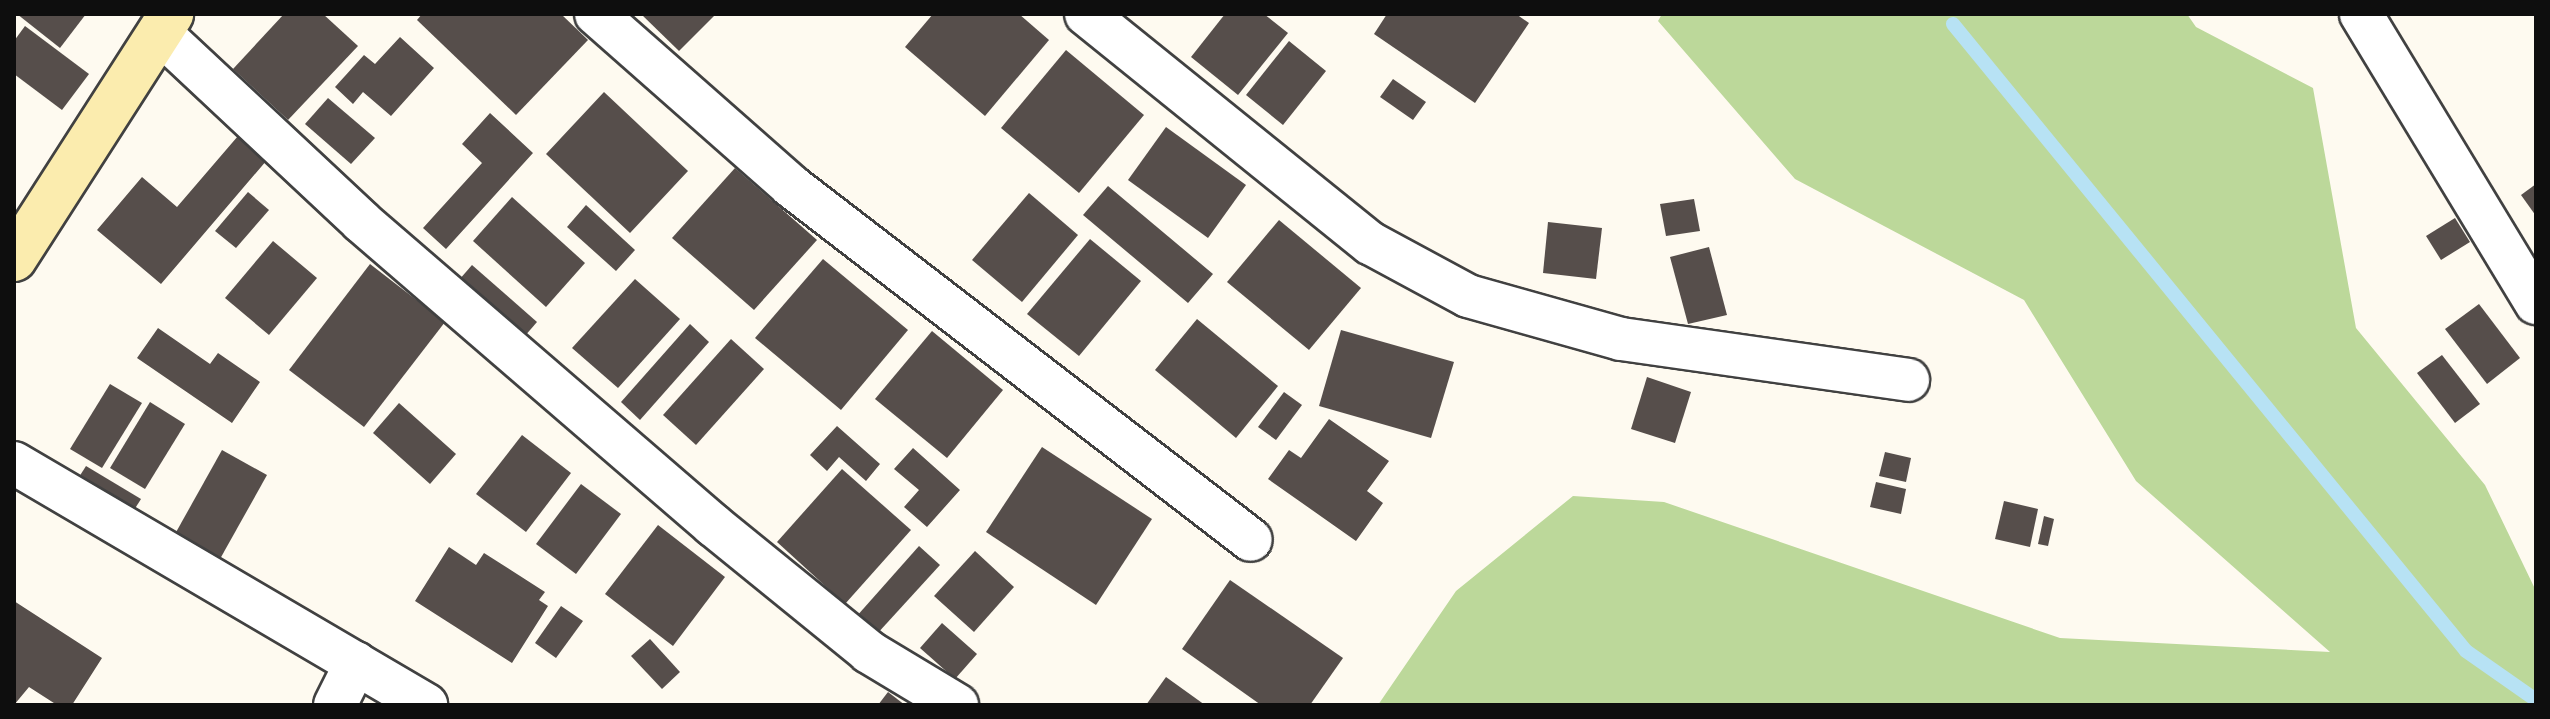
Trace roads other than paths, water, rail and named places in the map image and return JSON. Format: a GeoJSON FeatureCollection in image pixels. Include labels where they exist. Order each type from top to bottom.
{"type":"FeatureCollection","features":[{"type":"Feature","properties":{"kind":"street"},"geometry":{"type":"LineString","coordinates":[[596,14],[803,196],[1251,540]]}},
{"type":"Feature","properties":{"kind":"street"},"geometry":{"type":"LineString","coordinates":[[1086,14],[1370,243],[1468,296],[1621,339],[1908,380]]}},
{"type":"Feature","properties":{"kind":"street"},"geometry":{"type":"LineString","coordinates":[[2361,14],[2536,303]]}},
{"type":"Feature","properties":{"kind":"street"},"geometry":{"type":"LineString","coordinates":[[14,259],[165,23],[362,222],[713,525],[869,652],[957,705]]}},
{"type":"Feature","properties":{"kind":"street"},"geometry":{"type":"LineString","coordinates":[[14,463],[426,705]]}},
{"type":"Feature","properties":{"kind":"street"},"geometry":{"type":"LineString","coordinates":[[335,705],[356,663]]}},
{"type":"Feature","properties":{"kind":"waterway"},"geometry":{"type":"LineString","coordinates":[[1953,24],[2466,651],[2536,700]]}}]}
